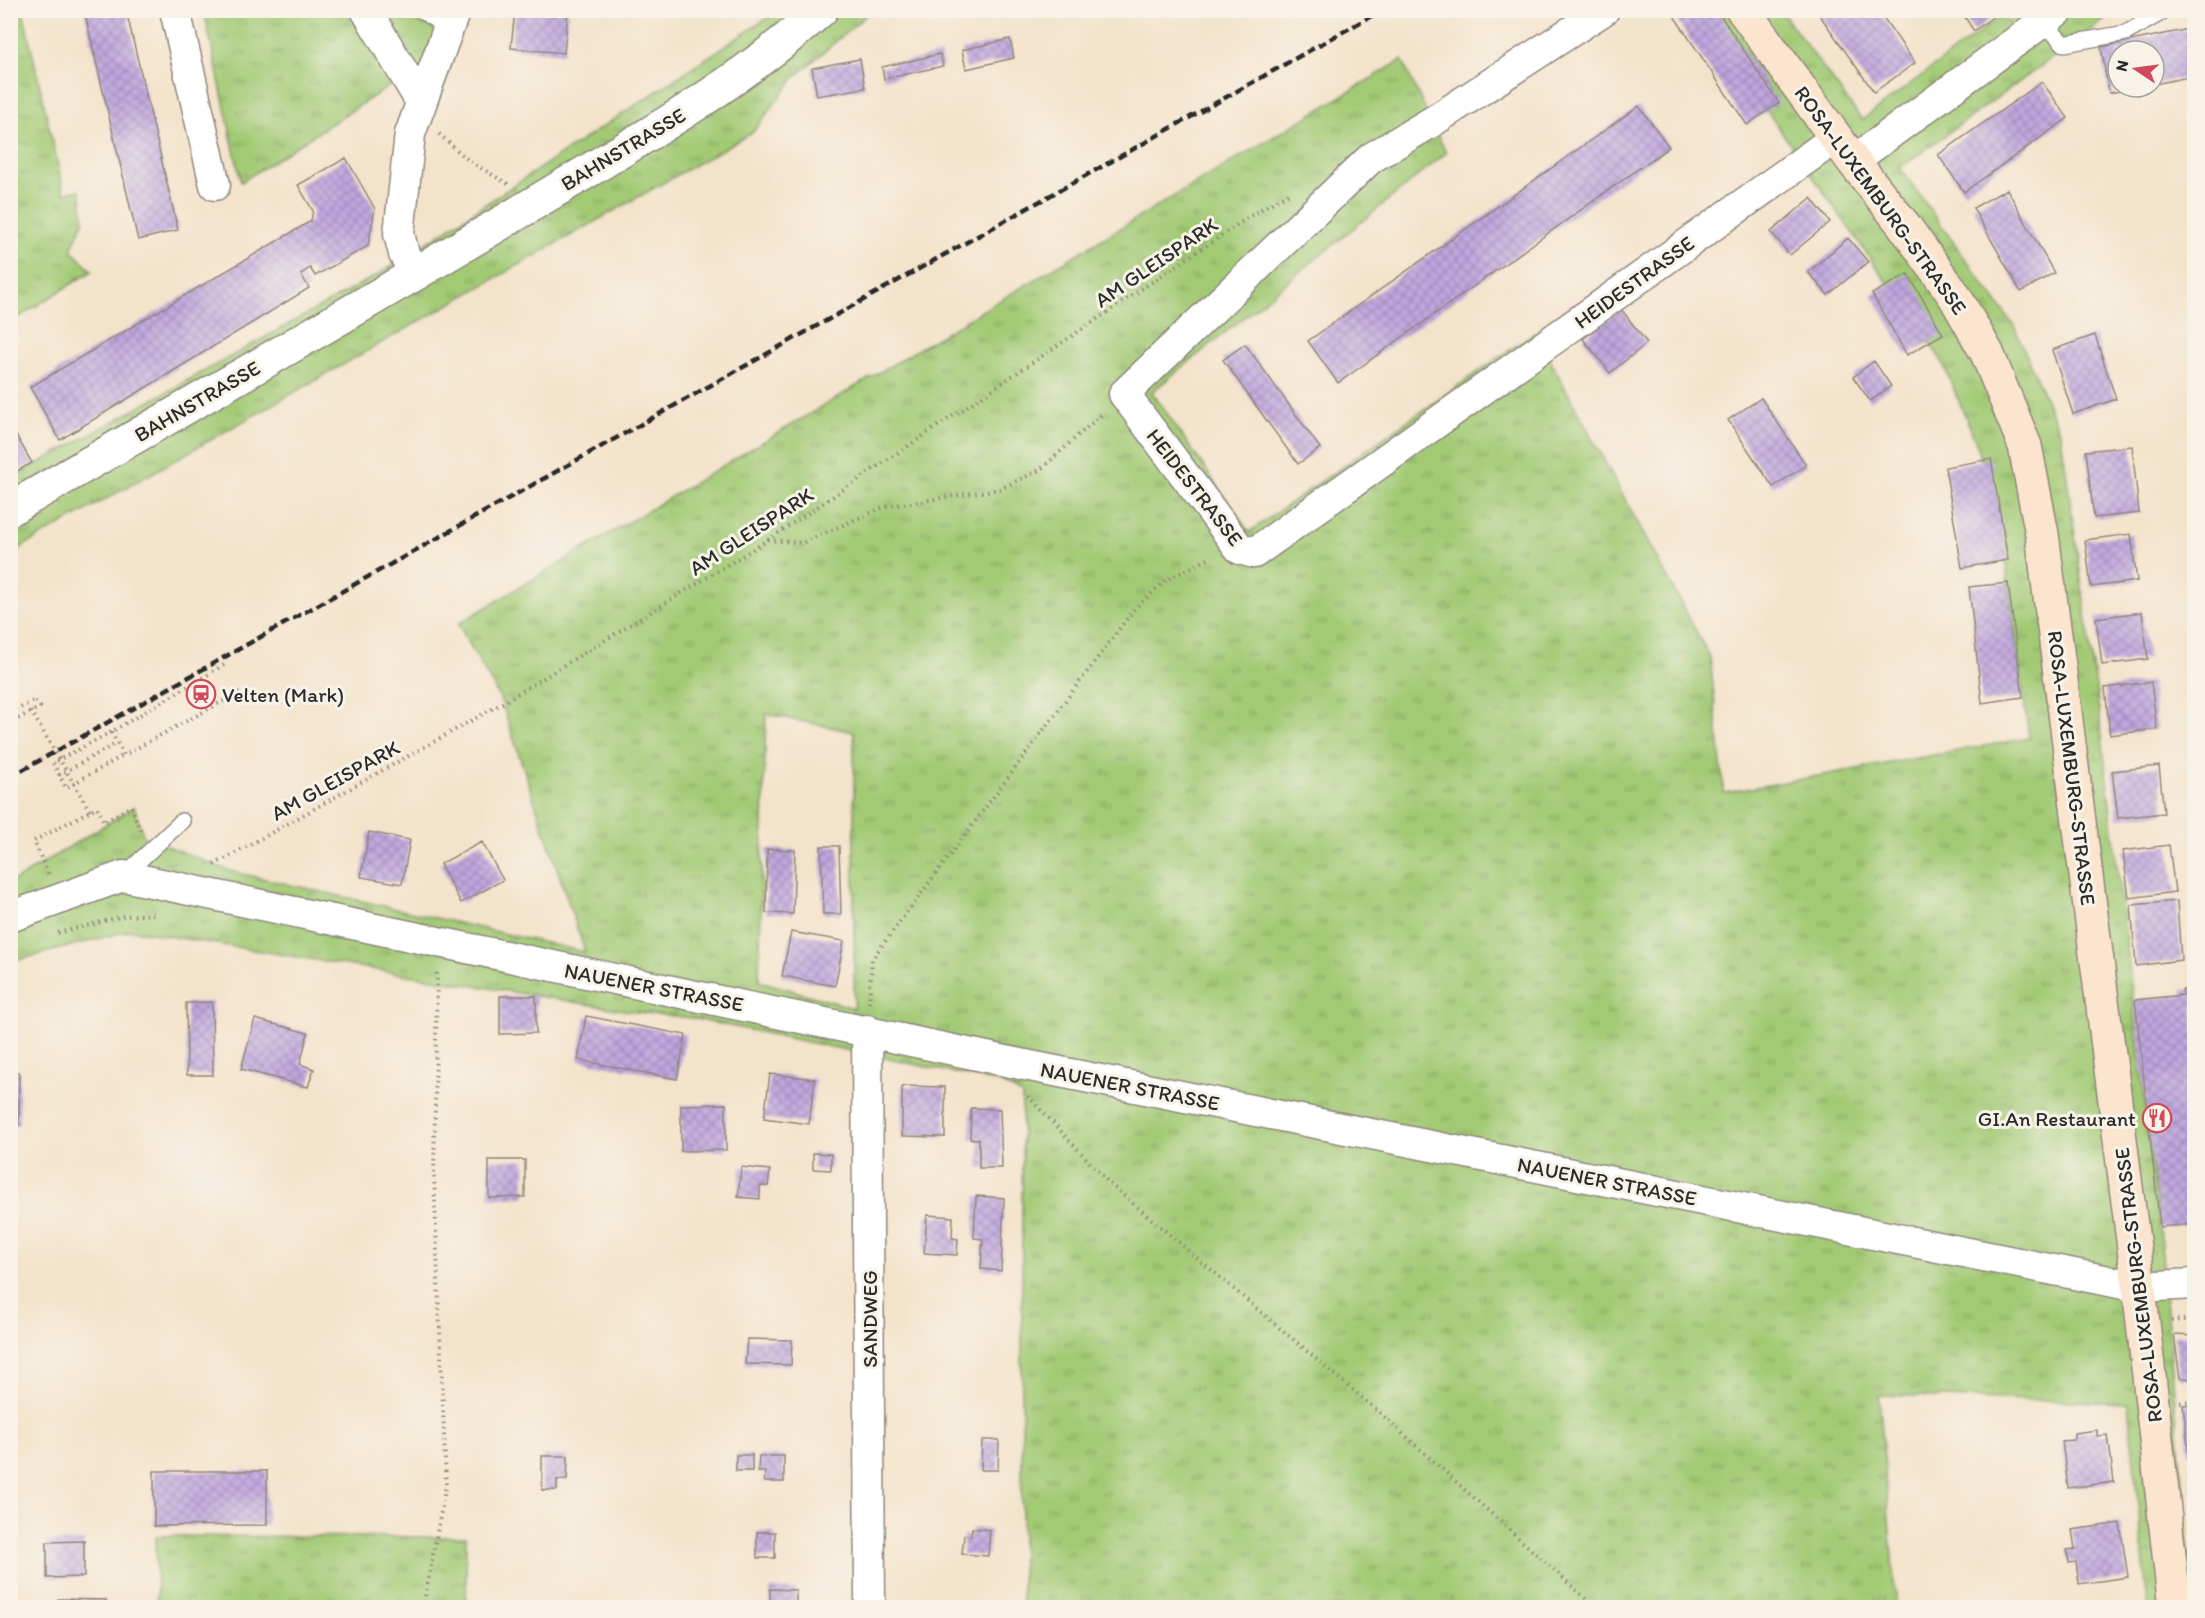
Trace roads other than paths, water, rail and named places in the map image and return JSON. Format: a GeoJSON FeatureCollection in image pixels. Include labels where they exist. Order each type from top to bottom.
{"type":"FeatureCollection","features":[{"type":"Feature","properties":{"kind":"main road","name":"ROSA-LUXEMBURG-STRASSE"},"geometry":{"type":"LineString","coordinates":[[1743,10],[1954,295],[1987,353],[2025,446],[2042,534],[2139,1287],[2175,1608]]}},
{"type":"Feature","properties":{"kind":"street"},"geometry":{"type":"LineString","coordinates":[[175,10],[215,184]]}},
{"type":"Feature","properties":{"kind":"street","name":"BAHNSTRASSE"},"geometry":{"type":"LineString","coordinates":[[10,509],[416,275],[716,93],[797,32],[821,10]]}},
{"type":"Feature","properties":{"kind":"street","name":"HEIDESTRASSE"},"geometry":{"type":"LineString","coordinates":[[1604,10],[1435,120],[1371,158],[1124,394],[1240,549],[1254,553],[1845,149]]}},
{"type":"Feature","properties":{"kind":"street"},"geometry":{"type":"LineString","coordinates":[[369,12],[421,102]]}},
{"type":"Feature","properties":{"kind":"street"},"geometry":{"type":"LineString","coordinates":[[1845,149],[2051,16]]}},
{"type":"Feature","properties":{"kind":"street"},"geometry":{"type":"LineString","coordinates":[[416,275],[404,254],[399,234],[410,134],[452,20]]}},
{"type":"Feature","properties":{"kind":"street"},"geometry":{"type":"LineString","coordinates":[[10,917],[123,876]]}},
{"type":"Feature","properties":{"kind":"street","name":"NAUENER STRASSE"},"geometry":{"type":"LineString","coordinates":[[123,876],[441,944],[867,1030],[1030,1066],[2139,1287],[2194,1284]]}},
{"type":"Feature","properties":{"kind":"street","name":"SANDWEG"},"geometry":{"type":"LineString","coordinates":[[867,1030],[870,1608]]}},
{"type":"Feature","properties":{"kind":"lane"},"geometry":{"type":"LineString","coordinates":[[421,10],[452,20]]}},
{"type":"Feature","properties":{"kind":"lane"},"geometry":{"type":"LineString","coordinates":[[2051,16],[2064,44],[2126,33],[2166,10]]}},
{"type":"Feature","properties":{"kind":"lane"},"geometry":{"type":"LineString","coordinates":[[123,876],[182,821]]}},
{"type":"Feature","properties":{"kind":"railway"},"geometry":{"type":"LineString","coordinates":[[10,777],[1382,10]]}},
{"type":"Feature","properties":{"kind":"place","name":"Velten (Mark)"},"geometry":{"type":"Point","coordinates":[201,694]}},
{"type":"Feature","properties":{"kind":"place","name":"GI.An Restaurant"},"geometry":{"type":"Point","coordinates":[2157,1118]}}]}
